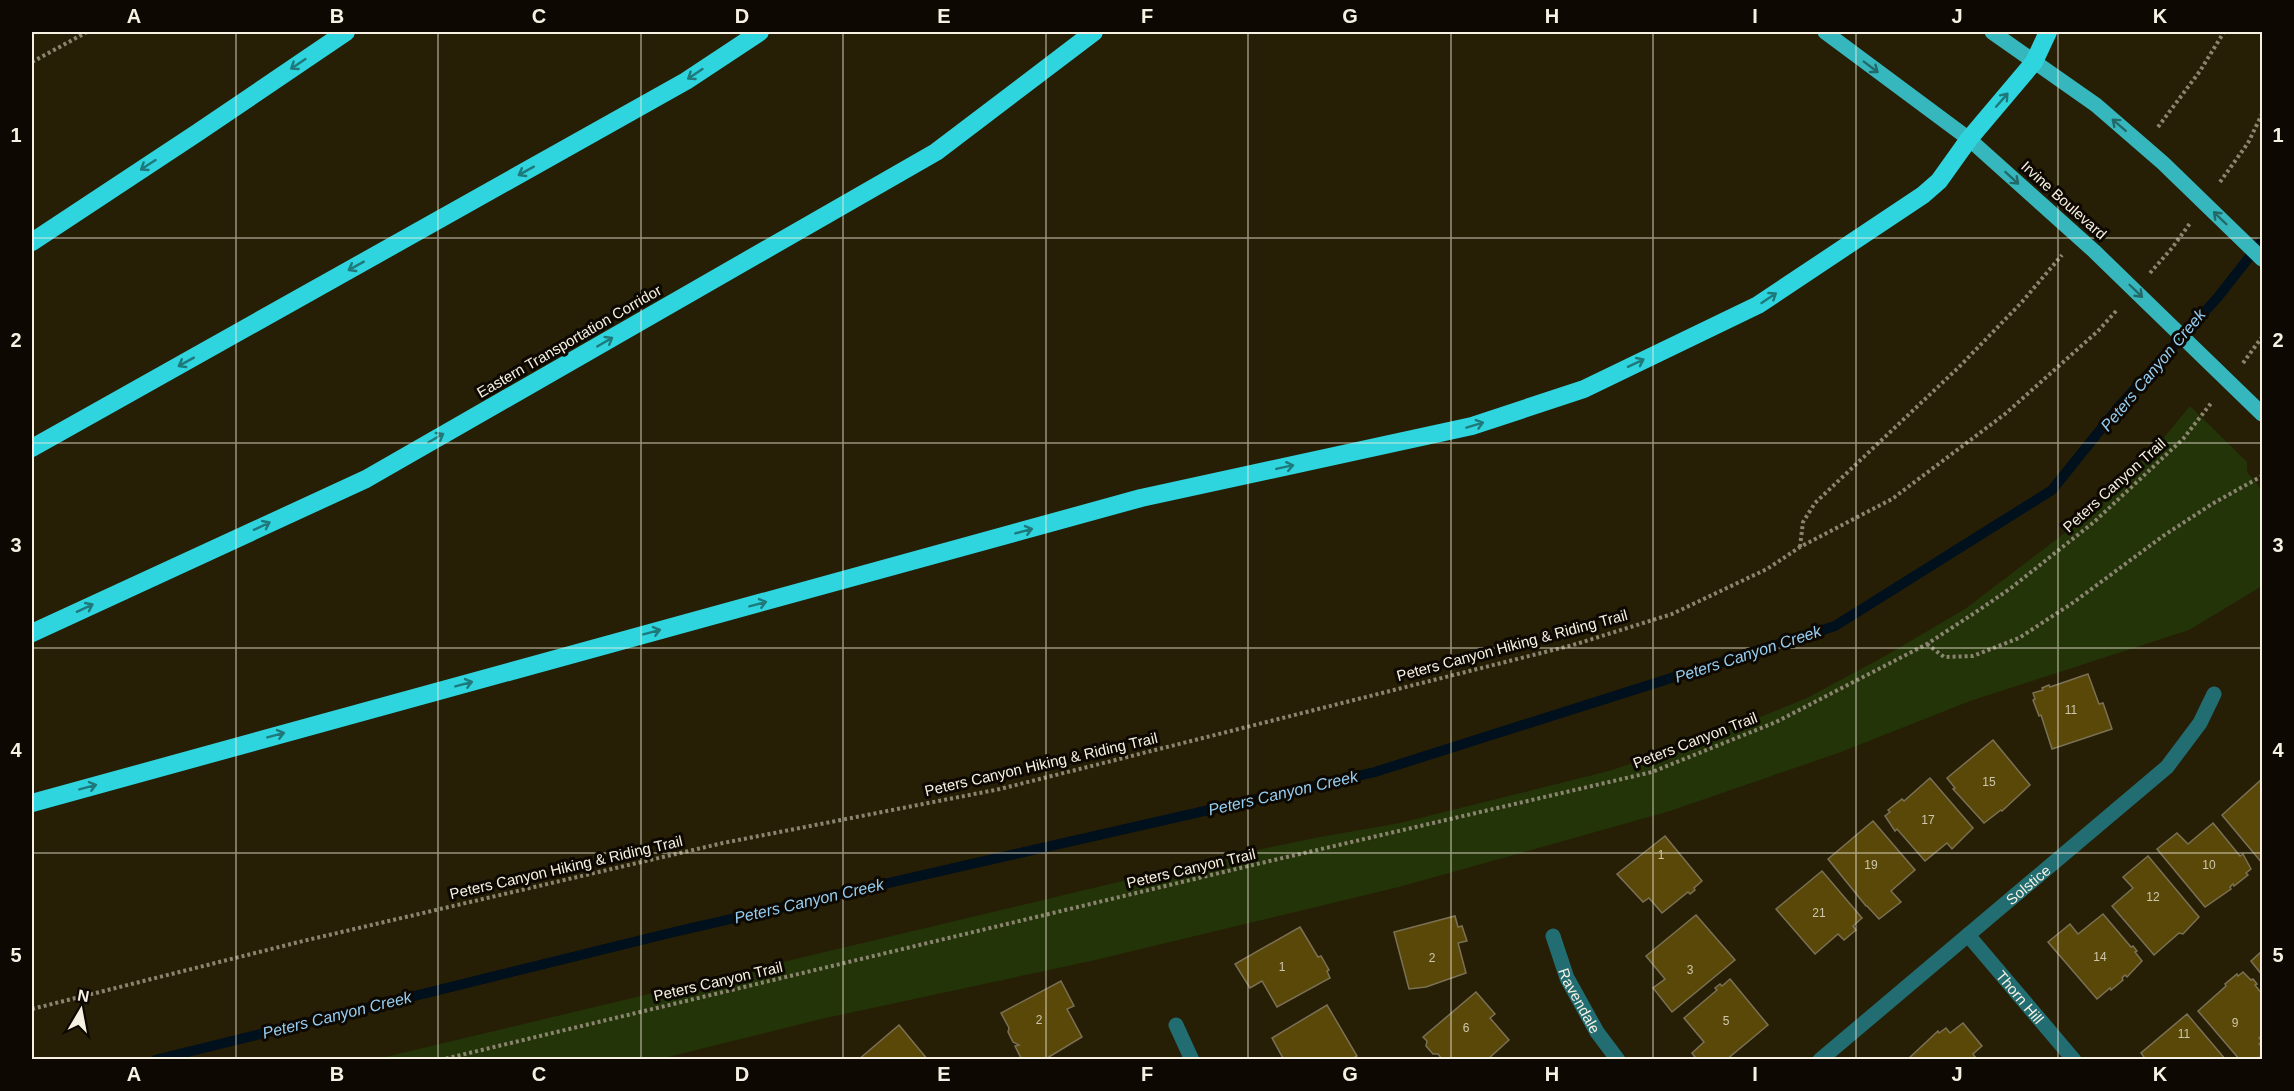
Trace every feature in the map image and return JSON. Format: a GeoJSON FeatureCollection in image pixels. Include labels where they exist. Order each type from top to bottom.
{"type":"FeatureCollection","features":[{"type":"Feature","properties":{"kind":"highway"},"geometry":{"type":"LineString","coordinates":[[32,242],[346,32]]}},
{"type":"Feature","properties":{"kind":"highway"},"geometry":{"type":"LineString","coordinates":[[32,448],[686,81],[760,32]]}},
{"type":"Feature","properties":{"kind":"highway","name":"Eastern Transportation Corridor"},"geometry":{"type":"LineString","coordinates":[[32,633],[376,473],[936,152],[1095,32]]}},
{"type":"Feature","properties":{"kind":"highway"},"geometry":{"type":"LineString","coordinates":[[32,803],[1141,498],[1472,426],[1584,388],[1758,305],[1923,195],[1939,182],[1969,139],[2034,62],[2048,32]]}},
{"type":"Feature","properties":{"kind":"main road","name":"Irvine Boulevard"},"geometry":{"type":"LineString","coordinates":[[1825,32],[1969,139],[2094,251],[2262,414]]}},
{"type":"Feature","properties":{"kind":"main road"},"geometry":{"type":"LineString","coordinates":[[1992,32],[2096,105],[2163,163],[2262,259]]}},
{"type":"Feature","properties":{"kind":"street","name":"Solstice"},"geometry":{"type":"LineString","coordinates":[[1820,1059],[2167,767],[2200,723],[2214,694]]}},
{"type":"Feature","properties":{"kind":"street","name":"Thorn Hill"},"geometry":{"type":"LineString","coordinates":[[1968,934],[2074,1059]]}},
{"type":"Feature","properties":{"kind":"street","name":"Ravendale"},"geometry":{"type":"LineString","coordinates":[[1553,936],[1567,978],[1596,1032],[1618,1059]]}},
{"type":"Feature","properties":{"kind":"street"},"geometry":{"type":"LineString","coordinates":[[1176,1026],[1192,1059]]}},
{"type":"Feature","properties":{"kind":"path"},"geometry":{"type":"LineString","coordinates":[[32,62],[87,32]]}},
{"type":"Feature","properties":{"kind":"path"},"geometry":{"type":"LineString","coordinates":[[2144,147],[2200,71],[2224,32]]}},
{"type":"Feature","properties":{"kind":"path"},"geometry":{"type":"LineString","coordinates":[[1800,547],[1803,522],[1815,503],[1959,367],[2021,303],[2078,236]]}},
{"type":"Feature","properties":{"kind":"path"},"geometry":{"type":"LineString","coordinates":[[2241,365],[2262,337]]}},
{"type":"Feature","properties":{"kind":"path","name":"Peters Canyon Trail"},"geometry":{"type":"LineString","coordinates":[[440,1059],[454,1058],[1245,867],[1652,772],[1776,722],[1927,644],[2011,588],[2094,522],[2183,439],[2219,393]]}},
{"type":"Feature","properties":{"kind":"path","name":"Peters Canyon Hiking & Riding Trail"},"geometry":{"type":"LineString","coordinates":[[32,1009],[303,941],[723,843],[1000,789],[1573,645],[1672,614],[1767,569],[1800,547],[1892,499],[2005,414]]}},
{"type":"Feature","properties":{"kind":"path"},"geometry":{"type":"LineString","coordinates":[[1927,644],[1944,657],[1972,656],[2019,638],[2074,602],[2163,536],[2212,504],[2262,476]]}},
{"type":"Feature","properties":{"kind":"green space"},"geometry":{"type":"Polygon","coordinates":[[[2190,406],[2247,462],[2247,472],[2262,490],[2262,586],[2189,630],[1970,701],[1841,752],[1670,811],[1399,887],[1091,961],[821,1019],[660,1059],[377,1059],[1223,857],[1400,823],[1609,771],[1703,740],[1807,698],[1965,609],[2061,536],[2152,452],[2190,406]]]}},
{"type":"Feature","properties":{"kind":"building"},"geometry":{"type":"Polygon","coordinates":[[[2088,674],[2099,704],[2103,703],[2112,729],[2052,749],[2041,715],[2039,716],[2033,700],[2035,699],[2033,693],[2049,685],[2050,687],[2088,674]]]}},
{"type":"Feature","properties":{"kind":"building"},"geometry":{"type":"Polygon","coordinates":[[[1993,740],[2030,785],[2002,811],[1984,823],[1953,789],[1955,788],[1947,778],[1993,740]]]}},
{"type":"Feature","properties":{"kind":"building"},"geometry":{"type":"Polygon","coordinates":[[[1930,778],[1973,828],[1952,849],[1947,843],[1925,861],[1897,829],[1895,831],[1885,816],[1890,812],[1888,810],[1902,799],[1904,801],[1930,778]]]}},
{"type":"Feature","properties":{"kind":"building"},"geometry":{"type":"Polygon","coordinates":[[[2262,779],[2262,863],[2222,815],[2262,779]]]}},
{"type":"Feature","properties":{"kind":"building"},"geometry":{"type":"Polygon","coordinates":[[[1873,821],[1915,870],[1891,891],[1901,902],[1879,919],[1828,859],[1873,821]]]}},
{"type":"Feature","properties":{"kind":"building"},"geometry":{"type":"Polygon","coordinates":[[[2213,823],[2240,856],[2243,854],[2251,869],[2246,873],[2248,875],[2205,907],[2157,849],[2177,833],[2188,844],[2213,823]]]}},
{"type":"Feature","properties":{"kind":"building"},"geometry":{"type":"Polygon","coordinates":[[[1665,836],[1702,881],[1690,894],[1688,892],[1662,913],[1649,898],[1643,902],[1617,874],[1665,836]]]}},
{"type":"Feature","properties":{"kind":"building"},"geometry":{"type":"Polygon","coordinates":[[[2148,856],[2199,917],[2183,934],[2179,933],[2154,955],[2112,906],[2133,888],[2123,877],[2148,856]]]}},
{"type":"Feature","properties":{"kind":"building"},"geometry":{"type":"Polygon","coordinates":[[[1822,871],[1862,918],[1853,926],[1856,930],[1844,940],[1838,934],[1815,954],[1776,909],[1822,871]]]}},
{"type":"Feature","properties":{"kind":"building"},"geometry":{"type":"Polygon","coordinates":[[[2103,914],[2131,947],[2133,946],[2142,961],[2127,977],[2125,975],[2123,980],[2097,999],[2048,942],[2070,924],[2078,934],[2103,914]]]}},
{"type":"Feature","properties":{"kind":"building"},"geometry":{"type":"Polygon","coordinates":[[[1696,915],[1735,960],[1672,1012],[1653,988],[1665,979],[1646,956],[1696,915]]]}},
{"type":"Feature","properties":{"kind":"building"},"geometry":{"type":"Polygon","coordinates":[[[1455,916],[1458,927],[1462,926],[1467,941],[1458,943],[1466,973],[1426,987],[1409,989],[1394,932],[1455,916]]]}},
{"type":"Feature","properties":{"kind":"building"},"geometry":{"type":"Polygon","coordinates":[[[1300,927],[1318,957],[1321,956],[1329,970],[1327,971],[1330,978],[1277,1007],[1262,981],[1250,988],[1235,964],[1300,927]]]}},
{"type":"Feature","properties":{"kind":"building"},"geometry":{"type":"Polygon","coordinates":[[[2262,951],[2262,975],[2251,961],[2262,951]]]}},
{"type":"Feature","properties":{"kind":"building"},"geometry":{"type":"Polygon","coordinates":[[[2243,972],[2251,980],[2253,979],[2262,994],[2262,1035],[2259,1038],[2262,1041],[2259,1044],[2262,1047],[2262,1055],[2257,1060],[2240,1060],[2198,1011],[2226,986],[2225,984],[2243,972]]]}},
{"type":"Feature","properties":{"kind":"building"},"geometry":{"type":"Polygon","coordinates":[[[1730,979],[1768,1025],[1726,1060],[1697,1060],[1692,1053],[1704,1042],[1684,1018],[1717,990],[1715,988],[1720,984],[1722,986],[1730,979]]]}},
{"type":"Feature","properties":{"kind":"building"},"geometry":{"type":"Polygon","coordinates":[[[1061,981],[1074,1006],[1067,1009],[1082,1037],[1044,1060],[1022,1060],[1015,1046],[1019,1045],[1013,1042],[1001,1013],[1061,981]]]}},
{"type":"Feature","properties":{"kind":"building"},"geometry":{"type":"Polygon","coordinates":[[[1476,992],[1495,1014],[1490,1018],[1509,1040],[1487,1060],[1443,1060],[1426,1046],[1427,1041],[1423,1037],[1476,992]]]}},
{"type":"Feature","properties":{"kind":"building"},"geometry":{"type":"Polygon","coordinates":[[[1327,1005],[1357,1056],[1350,1060],[1284,1060],[1272,1038],[1327,1005]]]}},
{"type":"Feature","properties":{"kind":"building"},"geometry":{"type":"Polygon","coordinates":[[[2187,1014],[2226,1060],[2146,1060],[2141,1053],[2187,1014]]]}},
{"type":"Feature","properties":{"kind":"building"},"geometry":{"type":"Polygon","coordinates":[[[1963,1023],[1982,1046],[1973,1054],[1977,1060],[1907,1060],[1938,1031],[1939,1033],[1946,1028],[1950,1033],[1963,1023]]]}},
{"type":"Feature","properties":{"kind":"building"},"geometry":{"type":"Polygon","coordinates":[[[899,1025],[928,1060],[858,1060],[899,1025]]]}},
{"type":"Feature","properties":{"kind":"waterway","name":"Peters Canyon Creek"},"geometry":{"type":"LineString","coordinates":[[155,1060],[674,932],[1375,772],[1835,626],[2052,490],[2121,404],[2218,297],[2262,241]]}}]}
